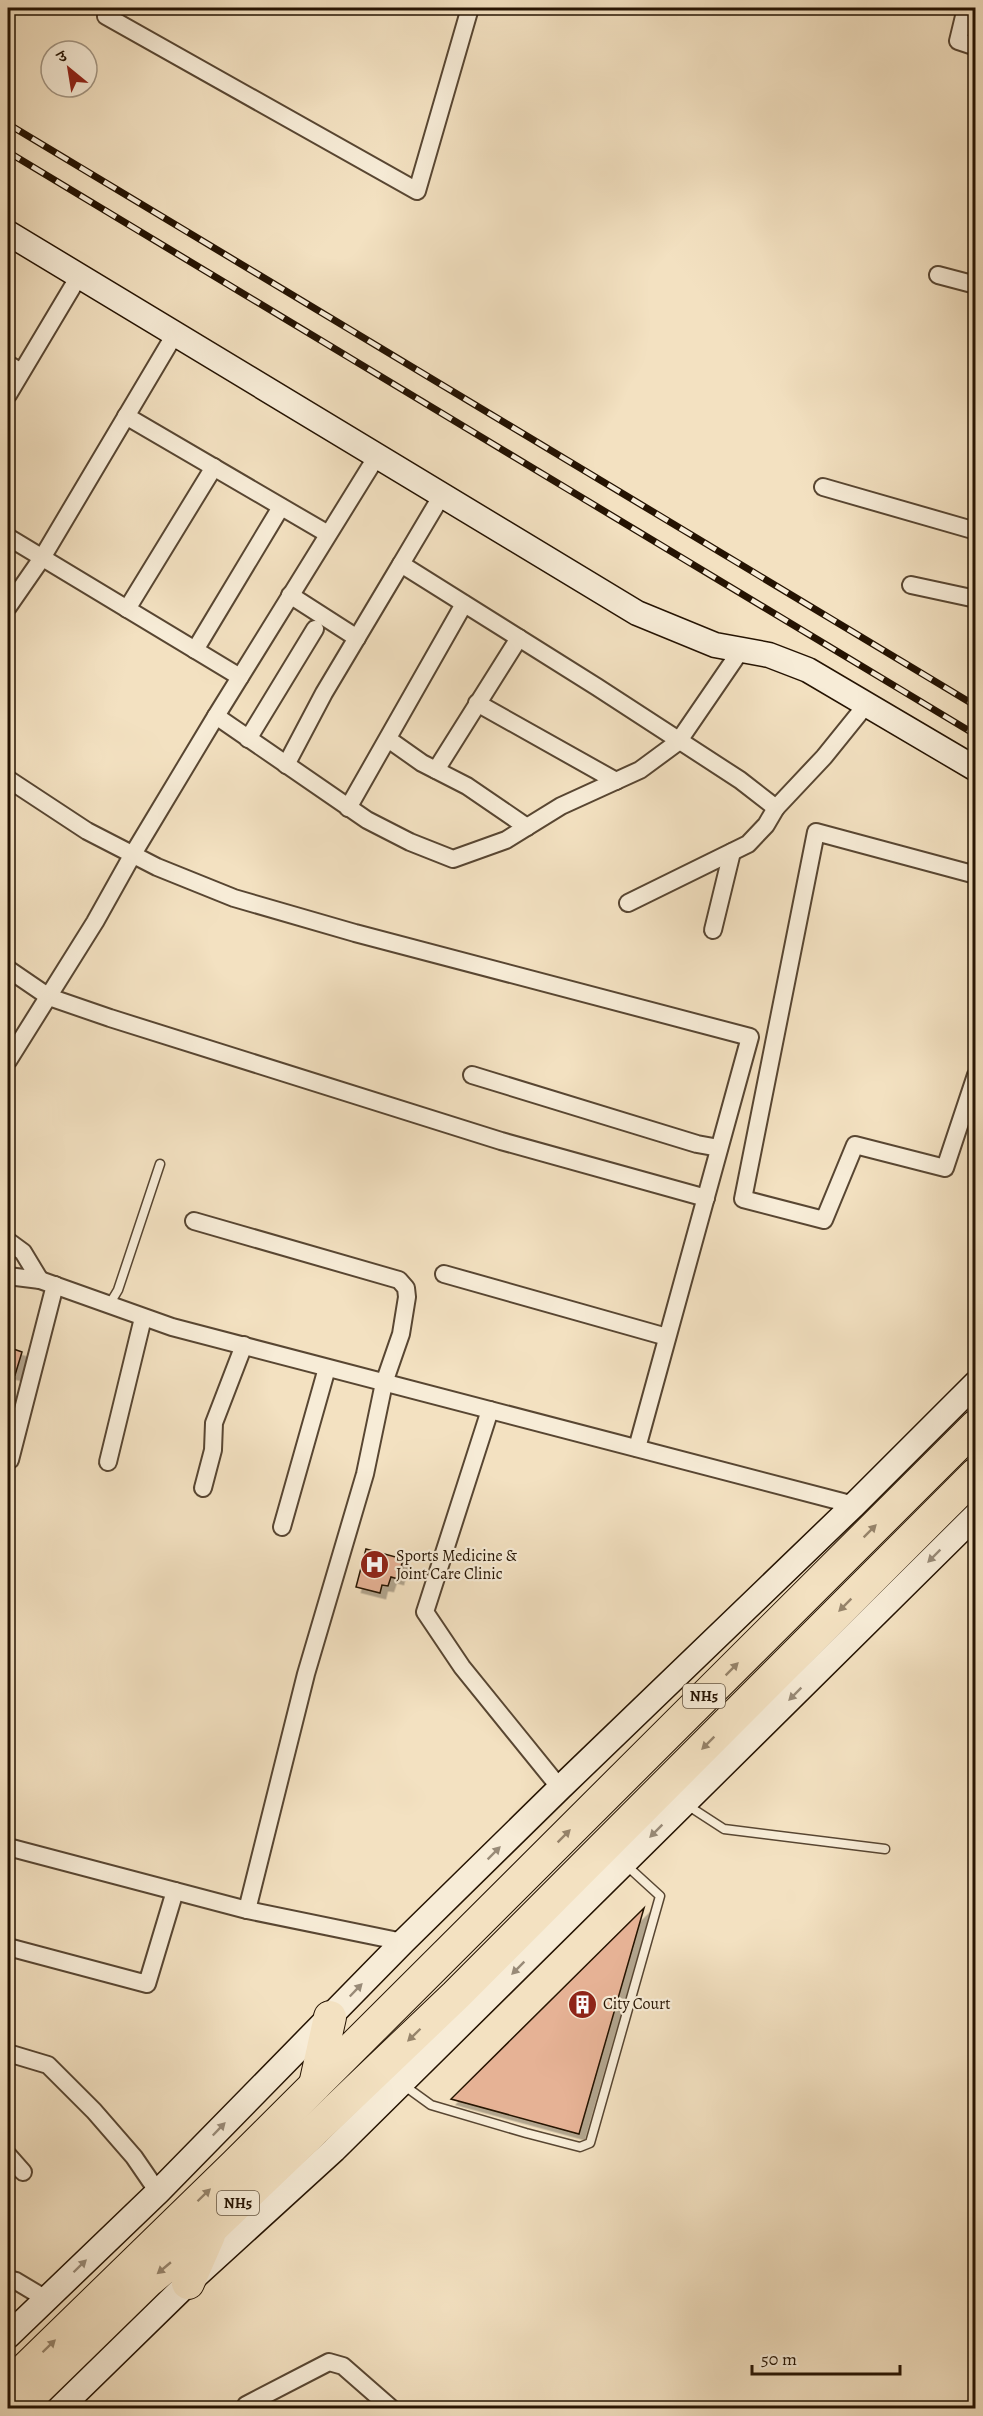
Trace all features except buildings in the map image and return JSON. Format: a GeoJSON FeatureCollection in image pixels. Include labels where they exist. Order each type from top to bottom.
{"type":"FeatureCollection","features":[{"type":"Feature","properties":{"kind":"highway","name":"NH5"},"geometry":{"type":"LineString","coordinates":[[8,2386],[315,2085],[975,1426]]}},
{"type":"Feature","properties":{"kind":"highway","name":"NH5"},"geometry":{"type":"LineString","coordinates":[[18,2409],[147,2282],[213,2227],[456,1995],[975,1474]]}},
{"type":"Feature","properties":{"kind":"highway"},"geometry":{"type":"LineString","coordinates":[[315,2085],[330,2017]]}},
{"type":"Feature","properties":{"kind":"highway"},"geometry":{"type":"LineString","coordinates":[[188,2283],[213,2227]]}},
{"type":"Feature","properties":{"kind":"street"},"geometry":{"type":"LineString","coordinates":[[108,8],[106,16],[417,191],[470,8]]}},
{"type":"Feature","properties":{"kind":"street"},"geometry":{"type":"LineString","coordinates":[[966,8],[958,41],[975,47]]}},
{"type":"Feature","properties":{"kind":"street"},"geometry":{"type":"LineString","coordinates":[[8,233],[637,613],[715,645],[769,655],[808,670],[975,770]]}},
{"type":"Feature","properties":{"kind":"street"},"geometry":{"type":"LineString","coordinates":[[938,275],[975,285]]}},
{"type":"Feature","properties":{"kind":"street"},"geometry":{"type":"LineString","coordinates":[[8,395],[14,368],[79,276]]}},
{"type":"Feature","properties":{"kind":"street"},"geometry":{"type":"LineString","coordinates":[[8,607],[42,558],[175,334]]}},
{"type":"Feature","properties":{"kind":"street"},"geometry":{"type":"LineString","coordinates":[[126,416],[328,534]]}},
{"type":"Feature","properties":{"kind":"street"},"geometry":{"type":"LineString","coordinates":[[11,1050],[49,997],[96,922],[133,854],[240,676],[377,456]]}},
{"type":"Feature","properties":{"kind":"street"},"geometry":{"type":"LineString","coordinates":[[127,609],[214,467]]}},
{"type":"Feature","properties":{"kind":"street"},"geometry":{"type":"LineString","coordinates":[[823,487],[975,531]]}},
{"type":"Feature","properties":{"kind":"street"},"geometry":{"type":"LineString","coordinates":[[286,765],[324,693],[442,495]]}},
{"type":"Feature","properties":{"kind":"street"},"geometry":{"type":"LineString","coordinates":[[195,650],[281,507]]}},
{"type":"Feature","properties":{"kind":"street"},"geometry":{"type":"LineString","coordinates":[[8,537],[240,676]]}},
{"type":"Feature","properties":{"kind":"street"},"geometry":{"type":"LineString","coordinates":[[401,564],[740,780],[776,808]]}},
{"type":"Feature","properties":{"kind":"street"},"geometry":{"type":"LineString","coordinates":[[910,585],[975,599]]}},
{"type":"Feature","properties":{"kind":"street"},"geometry":{"type":"LineString","coordinates":[[290,595],[357,638]]}},
{"type":"Feature","properties":{"kind":"street"},"geometry":{"type":"LineString","coordinates":[[348,808],[464,604]]}},
{"type":"Feature","properties":{"kind":"street"},"geometry":{"type":"LineString","coordinates":[[248,739],[315,629]]}},
{"type":"Feature","properties":{"kind":"street"},"geometry":{"type":"LineString","coordinates":[[436,770],[519,638]]}},
{"type":"Feature","properties":{"kind":"street"},"geometry":{"type":"LineString","coordinates":[[216,716],[367,820],[410,842],[453,859],[506,840],[561,806],[640,770],[678,742],[741,650]]}},
{"type":"Feature","properties":{"kind":"street"},"geometry":{"type":"LineString","coordinates":[[477,702],[616,781]]}},
{"type":"Feature","properties":{"kind":"street"},"geometry":{"type":"LineString","coordinates":[[628,903],[748,844],[766,825],[776,808],[824,757],[866,705]]}},
{"type":"Feature","properties":{"kind":"street"},"geometry":{"type":"LineString","coordinates":[[388,739],[436,770],[467,786],[527,827]]}},
{"type":"Feature","properties":{"kind":"street"},"geometry":{"type":"LineString","coordinates":[[8,779],[87,831],[157,867],[245,901],[355,933],[750,1037],[637,1448]]}},
{"type":"Feature","properties":{"kind":"street"},"geometry":{"type":"LineString","coordinates":[[975,875],[816,832],[743,1199],[824,1220],[855,1145],[945,1168],[975,1075]]}},
{"type":"Feature","properties":{"kind":"street"},"geometry":{"type":"LineString","coordinates":[[713,930],[732,852]]}},
{"type":"Feature","properties":{"kind":"street"},"geometry":{"type":"LineString","coordinates":[[8,969],[49,997],[501,1141],[706,1198]]}},
{"type":"Feature","properties":{"kind":"street"},"geometry":{"type":"LineString","coordinates":[[472,1075],[719,1148]]}},
{"type":"Feature","properties":{"kind":"street"},"geometry":{"type":"LineString","coordinates":[[194,1221],[399,1280],[406,1288],[407,1297],[400,1334],[384,1383],[365,1474],[306,1674],[247,1910]]}},
{"type":"Feature","properties":{"kind":"street"},"geometry":{"type":"LineString","coordinates":[[8,1241],[23,1252],[47,1282]]}},
{"type":"Feature","properties":{"kind":"street"},"geometry":{"type":"LineString","coordinates":[[444,1274],[667,1336]]}},
{"type":"Feature","properties":{"kind":"street"},"geometry":{"type":"LineString","coordinates":[[8,1276],[47,1282],[143,1318],[244,1346],[854,1505]]}},
{"type":"Feature","properties":{"kind":"street"},"geometry":{"type":"LineString","coordinates":[[10,1460],[47,1282]]}},
{"type":"Feature","properties":{"kind":"street"},"geometry":{"type":"LineString","coordinates":[[108,1462],[143,1318]]}},
{"type":"Feature","properties":{"kind":"street"},"geometry":{"type":"LineString","coordinates":[[202,1488],[213,1450],[214,1423],[244,1346]]}},
{"type":"Feature","properties":{"kind":"street"},"geometry":{"type":"LineString","coordinates":[[282,1527],[327,1368]]}},
{"type":"Feature","properties":{"kind":"street"},"geometry":{"type":"LineString","coordinates":[[8,2336],[158,2192],[403,1942],[854,1505],[975,1383]]}},
{"type":"Feature","properties":{"kind":"street"},"geometry":{"type":"LineString","coordinates":[[490,1410],[425,1612],[462,1667],[560,1788]]}},
{"type":"Feature","properties":{"kind":"street"},"geometry":{"type":"LineString","coordinates":[[60,2409],[188,2283],[334,2150],[684,1803],[971,1526]]}},
{"type":"Feature","properties":{"kind":"street"},"geometry":{"type":"LineString","coordinates":[[8,1847],[247,1910],[403,1942]]}},
{"type":"Feature","properties":{"kind":"street"},"geometry":{"type":"LineString","coordinates":[[8,1947],[147,1984],[175,1891]]}},
{"type":"Feature","properties":{"kind":"street"},"geometry":{"type":"LineString","coordinates":[[8,2053],[48,2065],[94,2111],[134,2157],[158,2192]]}},
{"type":"Feature","properties":{"kind":"street"},"geometry":{"type":"LineString","coordinates":[[8,2155],[23,2172]]}},
{"type":"Feature","properties":{"kind":"street"},"geometry":{"type":"LineString","coordinates":[[8,2279],[16,2281],[46,2299]]}},
{"type":"Feature","properties":{"kind":"street"},"geometry":{"type":"LineString","coordinates":[[245,2407],[329,2362],[343,2366],[391,2409]]}},
{"type":"Feature","properties":{"kind":"lane"},"geometry":{"type":"LineString","coordinates":[[109,1306],[118,1290],[160,1164]]}},
{"type":"Feature","properties":{"kind":"lane"},"geometry":{"type":"LineString","coordinates":[[684,1803],[724,1829],[885,1849]]}},
{"type":"Feature","properties":{"kind":"lane"},"geometry":{"type":"LineString","coordinates":[[401,2083],[431,2105],[580,2147],[590,2143],[660,1896],[624,1863]]}},
{"type":"Feature","properties":{"kind":"railway"},"geometry":{"type":"LineString","coordinates":[[8,124],[976,706]]}},
{"type":"Feature","properties":{"kind":"railway"},"geometry":{"type":"LineString","coordinates":[[8,152],[976,735]]}},
{"type":"Feature","properties":{"kind":"place","name":"Sports Medicine & Joint Care Clinic"},"geometry":{"type":"Point","coordinates":[375,1565]}},
{"type":"Feature","properties":{"kind":"place","name":"City Court"},"geometry":{"type":"Point","coordinates":[582,2004]}}]}
